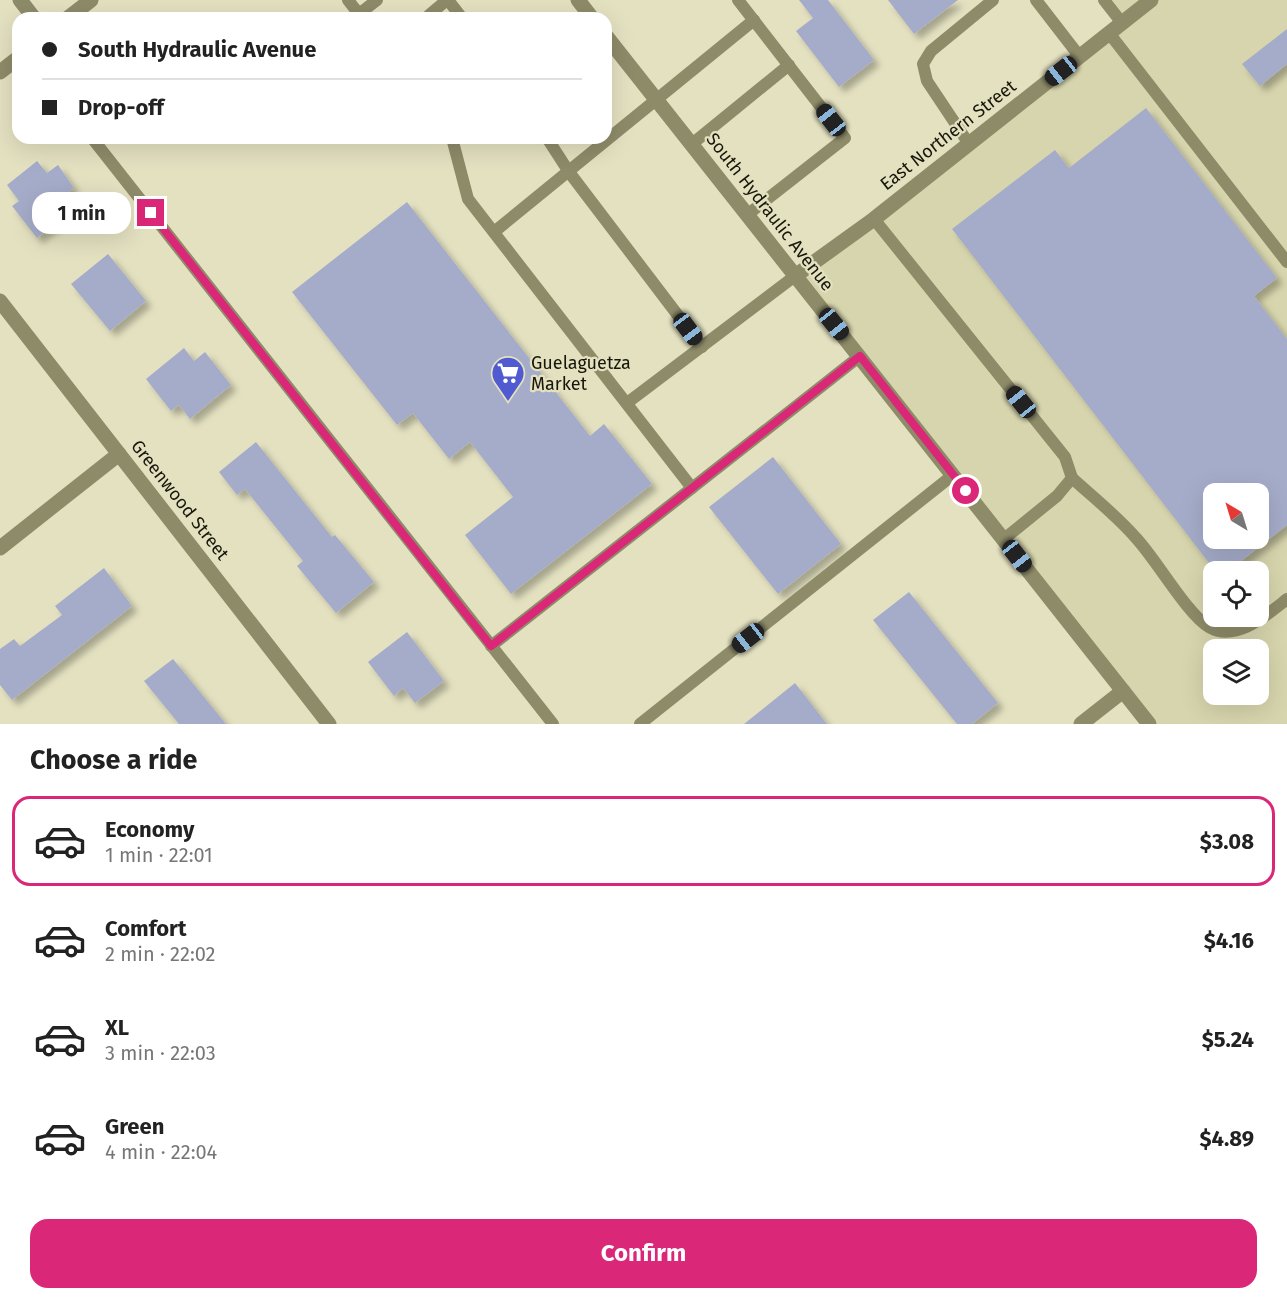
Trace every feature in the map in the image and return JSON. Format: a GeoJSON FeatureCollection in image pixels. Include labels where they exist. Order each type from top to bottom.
{"type":"FeatureCollection","features":[{"type":"Feature","properties":{"kind":"street"},"geometry":{"type":"LineString","coordinates":[[20,0],[29,12]]}},
{"type":"Feature","properties":{"kind":"street"},"geometry":{"type":"LineString","coordinates":[[76,12],[91,0]]}},
{"type":"Feature","properties":{"kind":"street"},"geometry":{"type":"LineString","coordinates":[[578,0],[587,12]]}},
{"type":"Feature","properties":{"kind":"street","name":"East Northern Street"},"geometry":{"type":"LineString","coordinates":[[795,276],[874,219],[1151,0]]}},
{"type":"Feature","properties":{"kind":"street","name":"South Hydraulic Avenue"},"geometry":{"type":"LineString","coordinates":[[612,43],[1149,724]]}},
{"type":"Feature","properties":{"kind":"street"},"geometry":{"type":"LineString","coordinates":[[0,72],[12,63]]}},
{"type":"Feature","properties":{"kind":"street","name":"Greenwood Street"},"geometry":{"type":"LineString","coordinates":[[0,301],[329,724]]}},
{"type":"Feature","properties":{"kind":"street"},"geometry":{"type":"LineString","coordinates":[[0,548],[119,454]]}},
{"type":"Feature","properties":{"kind":"street"},"geometry":{"type":"LineString","coordinates":[[1081,724],[1123,690]]}},
{"type":"Feature","properties":{"kind":"lane"},"geometry":{"type":"LineString","coordinates":[[348,0],[358,12]]}},
{"type":"Feature","properties":{"kind":"lane"},"geometry":{"type":"LineString","coordinates":[[365,12],[376,0]]}},
{"type":"Feature","properties":{"kind":"lane"},"geometry":{"type":"LineString","coordinates":[[433,12],[448,0],[457,12]]}},
{"type":"Feature","properties":{"kind":"lane"},"geometry":{"type":"LineString","coordinates":[[738,0],[845,138],[747,215]]}},
{"type":"Feature","properties":{"kind":"lane"},"geometry":{"type":"LineString","coordinates":[[969,144],[927,81],[923,64],[931,51],[993,0]]}},
{"type":"Feature","properties":{"kind":"lane"},"geometry":{"type":"LineString","coordinates":[[1036,0],[1080,57]]}},
{"type":"Feature","properties":{"kind":"lane"},"geometry":{"type":"LineString","coordinates":[[1104,0],[1116,28],[1287,262]]}},
{"type":"Feature","properties":{"kind":"lane"},"geometry":{"type":"LineString","coordinates":[[612,135],[754,20]]}},
{"type":"Feature","properties":{"kind":"lane"},"geometry":{"type":"LineString","coordinates":[[692,144],[789,65]]}},
{"type":"Feature","properties":{"kind":"lane"},"geometry":{"type":"LineString","coordinates":[[97,144],[553,724]]}},
{"type":"Feature","properties":{"kind":"lane"},"geometry":{"type":"LineString","coordinates":[[454,144],[468,199],[692,488]]}},
{"type":"Feature","properties":{"kind":"lane"},"geometry":{"type":"LineString","coordinates":[[551,144],[569,172],[702,347]]}},
{"type":"Feature","properties":{"kind":"lane"},"geometry":{"type":"LineString","coordinates":[[494,232],[602,144]]}},
{"type":"Feature","properties":{"kind":"lane"},"geometry":{"type":"LineString","coordinates":[[874,219],[1065,457],[1072,478],[1136,537],[1190,608],[1210,628],[1235,632],[1262,619],[1287,599]]}},
{"type":"Feature","properties":{"kind":"lane"},"geometry":{"type":"LineString","coordinates":[[627,403],[795,276]]}},
{"type":"Feature","properties":{"kind":"lane"},"geometry":{"type":"LineString","coordinates":[[491,646],[860,356]]}},
{"type":"Feature","properties":{"kind":"lane"},"geometry":{"type":"LineString","coordinates":[[640,724],[953,476]]}},
{"type":"Feature","properties":{"kind":"lane"},"geometry":{"type":"LineString","coordinates":[[1004,539],[1057,496],[1072,478]]}},
{"type":"Feature","properties":{"kind":"shaded area"},"geometry":{"type":"Polygon","coordinates":[[[1104,0],[1287,0],[1287,724],[1146,724],[795,276],[1121,23],[1104,0]]]}},
{"type":"Feature","properties":{"kind":"building"},"geometry":{"type":"Polygon","coordinates":[[[799,0],[828,0],[874,60],[839,87],[796,31],[813,18],[799,0]]]}},
{"type":"Feature","properties":{"kind":"building"},"geometry":{"type":"Polygon","coordinates":[[[888,0],[958,0],[914,34],[888,0]]]}},
{"type":"Feature","properties":{"kind":"building"},"geometry":{"type":"Polygon","coordinates":[[[1287,29],[1287,64],[1260,86],[1242,64],[1287,29]]]}},
{"type":"Feature","properties":{"kind":"building"},"geometry":{"type":"Polygon","coordinates":[[[1146,108],[1277,278],[1254,296],[1287,339],[1287,525],[1269,539],[1269,483],[1203,483],[1203,549],[1256,549],[1241,561],[1208,561],[952,229],[1055,150],[1069,168],[1146,108]]]}},
{"type":"Feature","properties":{"kind":"building"},"geometry":{"type":"Polygon","coordinates":[[[37,161],[47,173],[58,165],[74,188],[62,197],[73,211],[37,238],[12,206],[19,201],[7,185],[37,161]]]}},
{"type":"Feature","properties":{"kind":"building"},"geometry":{"type":"Polygon","coordinates":[[[407,202],[590,436],[604,424],[652,484],[511,594],[465,535],[513,497],[470,442],[449,459],[413,413],[397,425],[292,292],[407,202]]]}},
{"type":"Feature","properties":{"kind":"building"},"geometry":{"type":"Polygon","coordinates":[[[108,254],[146,301],[110,331],[71,284],[108,254]]]}},
{"type":"Feature","properties":{"kind":"building"},"geometry":{"type":"Polygon","coordinates":[[[184,348],[194,361],[205,352],[231,385],[190,419],[179,405],[171,411],[146,379],[184,348]]]}},
{"type":"Feature","properties":{"kind":"building"},"geometry":{"type":"Polygon","coordinates":[[[256,442],[332,537],[335,535],[374,582],[336,613],[297,566],[303,561],[245,489],[237,495],[219,472],[256,442]]]}},
{"type":"Feature","properties":{"kind":"building"},"geometry":{"type":"Polygon","coordinates":[[[773,457],[841,544],[778,594],[709,507],[773,457]]]}},
{"type":"Feature","properties":{"kind":"building"},"geometry":{"type":"Polygon","coordinates":[[[104,568],[132,606],[12,700],[0,685],[0,649],[14,639],[20,646],[62,615],[55,606],[104,568]]]}},
{"type":"Feature","properties":{"kind":"building"},"geometry":{"type":"Polygon","coordinates":[[[909,592],[998,703],[972,724],[957,724],[873,620],[909,592]]]}},
{"type":"Feature","properties":{"kind":"building"},"geometry":{"type":"Polygon","coordinates":[[[407,632],[444,681],[415,703],[403,688],[394,696],[368,662],[407,632]]]}},
{"type":"Feature","properties":{"kind":"building"},"geometry":{"type":"Polygon","coordinates":[[[173,659],[226,724],[179,724],[144,681],[173,659]]]}},
{"type":"Feature","properties":{"kind":"building"},"geometry":{"type":"Polygon","coordinates":[[[795,683],[827,724],[744,724],[795,683]]]}},
{"type":"Feature","properties":{"kind":"place","name":"Guelaguetza Market"},"geometry":{"type":"Point","coordinates":[508,402]}},
{"type":"Feature","properties":{"kind":"route"},"geometry":{"type":"LineString","coordinates":[[151,213],[491,646],[860,356],[966,491]]}}]}
